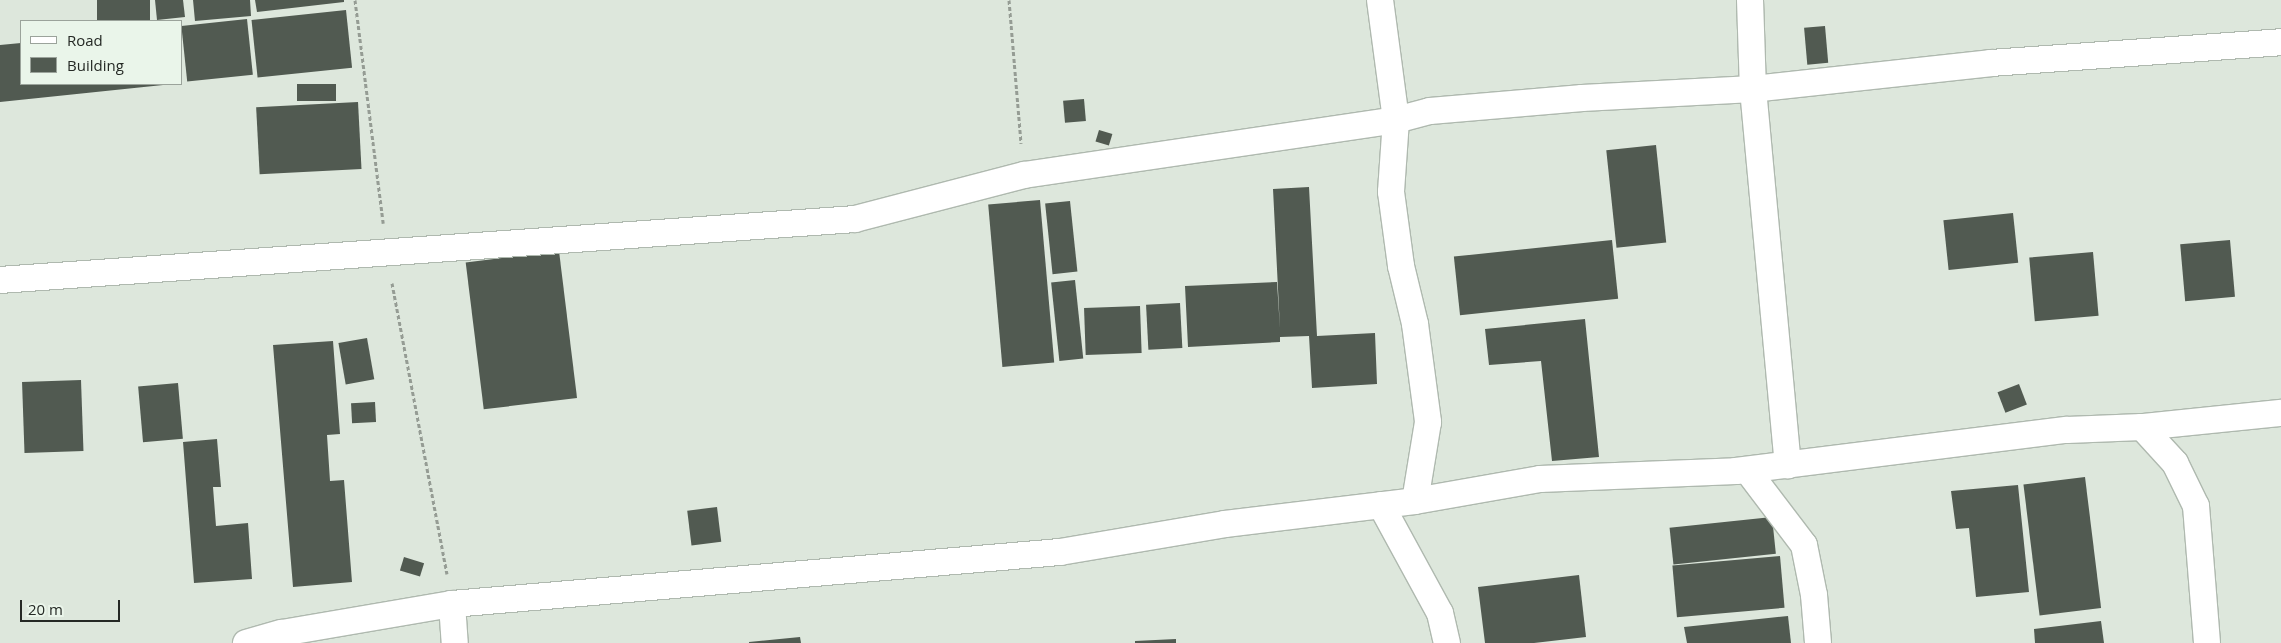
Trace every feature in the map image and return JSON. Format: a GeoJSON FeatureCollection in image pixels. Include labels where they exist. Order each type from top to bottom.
{"type":"FeatureCollection","features":[{"type":"Feature","properties":{"kind":"street"},"geometry":{"type":"LineString","coordinates":[[1380,0],[1396,120],[1391,192],[1401,266],[1416,324],[1428,422],[1415,501]]}},
{"type":"Feature","properties":{"kind":"street"},"geometry":{"type":"LineString","coordinates":[[1750,0],[1753,89],[1788,465]]}},
{"type":"Feature","properties":{"kind":"street"},"geometry":{"type":"LineString","coordinates":[[0,280],[855,219],[1024,175],[1396,120],[1430,111],[1582,98],[1753,89],[1990,63],[2281,42]]}},
{"type":"Feature","properties":{"kind":"street"},"geometry":{"type":"LineString","coordinates":[[246,643],[282,633],[452,604],[1060,552],[1225,524],[1415,501],[1540,479],[1671,476],[1747,470],[2067,430],[2142,427],[2281,414]]}},
{"type":"Feature","properties":{"kind":"street"},"geometry":{"type":"LineString","coordinates":[[2142,427],[2175,463],[2196,506],[2207,643]]}},
{"type":"Feature","properties":{"kind":"street"},"geometry":{"type":"LineString","coordinates":[[1747,470],[1804,545],[1814,595],[1818,643]]}},
{"type":"Feature","properties":{"kind":"street"},"geometry":{"type":"LineString","coordinates":[[1382,505],[1440,613],[1447,643]]}},
{"type":"Feature","properties":{"kind":"street"},"geometry":{"type":"LineString","coordinates":[[452,604],[455,643]]}},
{"type":"Feature","properties":{"kind":"path"},"geometry":{"type":"LineString","coordinates":[[356,0],[386,252],[452,604]]}},
{"type":"Feature","properties":{"kind":"path"},"geometry":{"type":"LineString","coordinates":[[1009,0],[1024,175]]}},
{"type":"Feature","properties":{"kind":"building"},"geometry":{"type":"Polygon","coordinates":[[[97,0],[150,0],[150,20],[97,20],[97,0]]]}},
{"type":"Feature","properties":{"kind":"building"},"geometry":{"type":"Polygon","coordinates":[[[155,0],[183,0],[185,17],[157,20],[155,0]]]}},
{"type":"Feature","properties":{"kind":"building"},"geometry":{"type":"Polygon","coordinates":[[[193,0],[250,0],[251,16],[195,21],[193,0]]]}},
{"type":"Feature","properties":{"kind":"building"},"geometry":{"type":"Polygon","coordinates":[[[255,0],[344,0],[344,2],[257,12],[255,0]]]}},
{"type":"Feature","properties":{"kind":"building"},"geometry":{"type":"Polygon","coordinates":[[[346,10],[352,68],[258,78],[252,20],[346,10]]]}},
{"type":"Feature","properties":{"kind":"building"},"geometry":{"type":"Polygon","coordinates":[[[247,19],[253,75],[187,82],[182,26],[247,19]]]}},
{"type":"Feature","properties":{"kind":"building"},"geometry":{"type":"Polygon","coordinates":[[[1825,26],[1828,63],[1807,65],[1804,28],[1825,26]]]}},
{"type":"Feature","properties":{"kind":"building"},"geometry":{"type":"Polygon","coordinates":[[[20,43],[20,85],[163,85],[0,102],[0,45],[20,43]]]}},
{"type":"Feature","properties":{"kind":"building"},"geometry":{"type":"Polygon","coordinates":[[[297,84],[336,84],[336,101],[297,101],[297,84]]]}},
{"type":"Feature","properties":{"kind":"building"},"geometry":{"type":"Polygon","coordinates":[[[1084,99],[1086,121],[1065,123],[1063,101],[1084,99]]]}},
{"type":"Feature","properties":{"kind":"building"},"geometry":{"type":"Polygon","coordinates":[[[358,102],[362,169],[260,174],[256,107],[358,102]]]}},
{"type":"Feature","properties":{"kind":"building"},"geometry":{"type":"Polygon","coordinates":[[[1099,130],[1112,134],[1109,146],[1095,141],[1099,130]]]}},
{"type":"Feature","properties":{"kind":"building"},"geometry":{"type":"Polygon","coordinates":[[[1656,145],[1666,242],[1617,248],[1606,150],[1656,145]]]}},
{"type":"Feature","properties":{"kind":"building"},"geometry":{"type":"Polygon","coordinates":[[[1309,187],[1317,336],[1375,333],[1377,384],[1312,388],[1309,336],[1280,337],[1280,342],[1188,347],[1185,286],[1277,282],[1280,329],[1273,189],[1309,187]]]}},
{"type":"Feature","properties":{"kind":"building"},"geometry":{"type":"Polygon","coordinates":[[[1040,200],[1054,362],[1002,367],[988,205],[1040,200]]]}},
{"type":"Feature","properties":{"kind":"building"},"geometry":{"type":"Polygon","coordinates":[[[1070,201],[1077,272],[1053,274],[1045,204],[1070,201]]]}},
{"type":"Feature","properties":{"kind":"building"},"geometry":{"type":"Polygon","coordinates":[[[2013,213],[2018,263],[1949,270],[1943,220],[2013,213]]]}},
{"type":"Feature","properties":{"kind":"building"},"geometry":{"type":"Polygon","coordinates":[[[1612,240],[1618,299],[1460,315],[1454,257],[1612,240]]]}},
{"type":"Feature","properties":{"kind":"building"},"geometry":{"type":"Polygon","coordinates":[[[2230,240],[2235,297],[2185,301],[2180,244],[2230,240]]]}},
{"type":"Feature","properties":{"kind":"building"},"geometry":{"type":"Polygon","coordinates":[[[559,251],[577,398],[484,409],[466,262],[559,251]]]}},
{"type":"Feature","properties":{"kind":"building"},"geometry":{"type":"Polygon","coordinates":[[[2093,252],[2099,316],[2035,321],[2029,258],[2093,252]]]}},
{"type":"Feature","properties":{"kind":"building"},"geometry":{"type":"Polygon","coordinates":[[[1075,280],[1083,359],[1059,361],[1051,283],[1075,280]]]}},
{"type":"Feature","properties":{"kind":"building"},"geometry":{"type":"Polygon","coordinates":[[[1180,303],[1182,348],[1148,350],[1146,305],[1180,303]]]}},
{"type":"Feature","properties":{"kind":"building"},"geometry":{"type":"Polygon","coordinates":[[[1140,306],[1142,353],[1086,355],[1084,308],[1140,306]]]}},
{"type":"Feature","properties":{"kind":"building"},"geometry":{"type":"Polygon","coordinates":[[[1585,319],[1599,457],[1552,461],[1541,361],[1489,365],[1485,329],[1585,319]]]}},
{"type":"Feature","properties":{"kind":"building"},"geometry":{"type":"Polygon","coordinates":[[[367,338],[374,379],[346,384],[338,343],[367,338]]]}},
{"type":"Feature","properties":{"kind":"building"},"geometry":{"type":"Polygon","coordinates":[[[333,341],[340,434],[327,435],[330,481],[344,480],[352,582],[293,587],[273,345],[333,341]]]}},
{"type":"Feature","properties":{"kind":"building"},"geometry":{"type":"Polygon","coordinates":[[[81,380],[83,451],[25,453],[22,382],[81,380]]]}},
{"type":"Feature","properties":{"kind":"building"},"geometry":{"type":"Polygon","coordinates":[[[178,383],[183,439],[143,442],[138,386],[178,383]]]}},
{"type":"Feature","properties":{"kind":"building"},"geometry":{"type":"Polygon","coordinates":[[[2019,384],[2027,405],[2005,413],[1998,392],[2019,384]]]}},
{"type":"Feature","properties":{"kind":"building"},"geometry":{"type":"Polygon","coordinates":[[[375,402],[376,422],[352,423],[351,403],[375,402]]]}},
{"type":"Feature","properties":{"kind":"building"},"geometry":{"type":"Polygon","coordinates":[[[217,439],[221,487],[213,487],[216,526],[248,523],[252,579],[194,583],[183,442],[217,439]]]}},
{"type":"Feature","properties":{"kind":"building"},"geometry":{"type":"Polygon","coordinates":[[[2085,477],[2101,608],[2040,616],[2023,485],[2085,477]]]}},
{"type":"Feature","properties":{"kind":"building"},"geometry":{"type":"Polygon","coordinates":[[[2018,485],[2029,592],[1976,597],[1969,528],[1956,529],[1951,491],[2018,485]]]}},
{"type":"Feature","properties":{"kind":"building"},"geometry":{"type":"Polygon","coordinates":[[[717,507],[721,542],[691,545],[687,511],[717,507]]]}},
{"type":"Feature","properties":{"kind":"building"},"geometry":{"type":"Polygon","coordinates":[[[1772,517],[1776,554],[1673,565],[1670,528],[1772,517]]]}},
{"type":"Feature","properties":{"kind":"building"},"geometry":{"type":"Polygon","coordinates":[[[1780,556],[1785,608],[1677,617],[1672,565],[1780,556]]]}},
{"type":"Feature","properties":{"kind":"building"},"geometry":{"type":"Polygon","coordinates":[[[404,557],[424,563],[420,577],[400,570],[404,557]]]}},
{"type":"Feature","properties":{"kind":"building"},"geometry":{"type":"Polygon","coordinates":[[[1579,575],[1586,637],[1534,643],[1485,643],[1478,587],[1579,575]]]}},
{"type":"Feature","properties":{"kind":"building"},"geometry":{"type":"Polygon","coordinates":[[[1788,616],[1791,643],[1687,643],[1684,627],[1788,616]]]}},
{"type":"Feature","properties":{"kind":"building"},"geometry":{"type":"Polygon","coordinates":[[[2101,621],[2104,643],[2035,643],[2034,629],[2101,621]]]}},
{"type":"Feature","properties":{"kind":"building"},"geometry":{"type":"Polygon","coordinates":[[[800,637],[801,643],[749,643],[749,642],[800,637]]]}},
{"type":"Feature","properties":{"kind":"building"},"geometry":{"type":"Polygon","coordinates":[[[1176,639],[1176,643],[1135,643],[1135,641],[1176,639]]]}}]}
